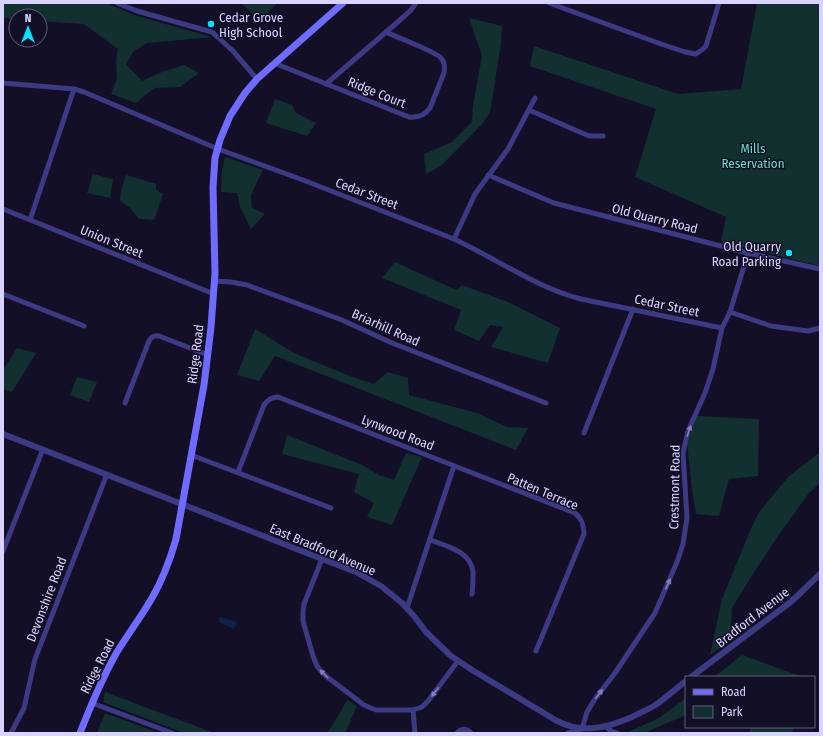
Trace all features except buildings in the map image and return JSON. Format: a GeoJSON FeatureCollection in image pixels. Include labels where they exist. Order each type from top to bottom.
{"type":"FeatureCollection","features":[{"type":"Feature","properties":{"kind":"main road","name":"Ridge Road"},"geometry":{"type":"LineString","coordinates":[[80,733],[102,680],[117,652],[152,597],[164,573],[176,539],[204,386],[208,355],[214,294],[214,168],[226,124],[244,93],[257,79],[343,3]]}},
{"type":"Feature","properties":{"kind":"street"},"geometry":{"type":"LineString","coordinates":[[117,3],[137,11],[212,32],[233,51],[257,79]]}},
{"type":"Feature","properties":{"kind":"street"},"geometry":{"type":"LineString","coordinates":[[326,84],[410,11],[416,3]]}},
{"type":"Feature","properties":{"kind":"street"},"geometry":{"type":"LineString","coordinates":[[549,3],[660,44],[696,54],[706,46],[719,3]]}},
{"type":"Feature","properties":{"kind":"street","name":"Ridge Court"},"geometry":{"type":"LineString","coordinates":[[274,63],[409,117],[418,117],[426,113],[430,108],[444,73],[445,67],[443,61],[436,54],[386,32]]}},
{"type":"Feature","properties":{"kind":"street","name":"Cedar Street"},"geometry":{"type":"LineString","coordinates":[[3,83],[74,89],[84,92],[218,149],[454,239],[475,248],[538,284],[555,291],[581,299],[722,328]]}},
{"type":"Feature","properties":{"kind":"street"},"geometry":{"type":"LineString","coordinates":[[30,220],[74,89]]}},
{"type":"Feature","properties":{"kind":"street"},"geometry":{"type":"LineString","coordinates":[[454,239],[475,194],[508,149],[535,98]]}},
{"type":"Feature","properties":{"kind":"street"},"geometry":{"type":"LineString","coordinates":[[529,110],[589,136],[603,136]]}},
{"type":"Feature","properties":{"kind":"street","name":"Old Quarry Road"},"geometry":{"type":"LineString","coordinates":[[488,176],[554,203],[748,253],[820,268]]}},
{"type":"Feature","properties":{"kind":"street","name":"Union Street"},"geometry":{"type":"LineString","coordinates":[[3,208],[214,294]]}},
{"type":"Feature","properties":{"kind":"street","name":"Crestmont Road"},"geometry":{"type":"LineString","coordinates":[[582,729],[586,712],[615,673],[655,613],[677,562],[683,544],[687,518],[683,453],[688,431],[705,393],[713,370],[722,328],[730,312],[748,253]]}},
{"type":"Feature","properties":{"kind":"street","name":"Briarhill Road"},"geometry":{"type":"LineString","coordinates":[[214,281],[231,282],[247,286],[342,320],[392,343],[546,403]]}},
{"type":"Feature","properties":{"kind":"street"},"geometry":{"type":"LineString","coordinates":[[3,294],[84,326]]}},
{"type":"Feature","properties":{"kind":"street"},"geometry":{"type":"LineString","coordinates":[[584,433],[633,309]]}},
{"type":"Feature","properties":{"kind":"street"},"geometry":{"type":"LineString","coordinates":[[730,312],[770,326],[808,331],[820,328]]}},
{"type":"Feature","properties":{"kind":"street"},"geometry":{"type":"LineString","coordinates":[[125,402],[151,338],[159,336],[208,355]]}},
{"type":"Feature","properties":{"kind":"street","name":"Lynwood Road"},"geometry":{"type":"LineString","coordinates":[[238,472],[264,405],[269,400],[276,397],[454,466]]}},
{"type":"Feature","properties":{"kind":"street","name":"East Bradford Avenue"},"geometry":{"type":"LineString","coordinates":[[3,434],[356,572],[389,592],[407,608],[426,632],[444,650],[558,721],[567,725],[582,729],[591,729],[627,719],[655,705],[685,682]]}},
{"type":"Feature","properties":{"kind":"street"},"geometry":{"type":"LineString","coordinates":[[3,551],[42,449]]}},
{"type":"Feature","properties":{"kind":"street"},"geometry":{"type":"LineString","coordinates":[[192,455],[331,508]]}},
{"type":"Feature","properties":{"kind":"street"},"geometry":{"type":"LineString","coordinates":[[407,608],[454,466]]}},
{"type":"Feature","properties":{"kind":"street","name":"Patten Terrace"},"geometry":{"type":"LineString","coordinates":[[454,466],[575,513],[581,520],[584,527],[584,534],[536,651]]}},
{"type":"Feature","properties":{"kind":"street","name":"Devonshire Road"},"geometry":{"type":"LineString","coordinates":[[11,733],[24,708],[35,659],[107,474]]}},
{"type":"Feature","properties":{"kind":"street"},"geometry":{"type":"LineString","coordinates":[[430,540],[458,551],[467,558],[471,564],[473,572],[472,594]]}},
{"type":"Feature","properties":{"kind":"street"},"geometry":{"type":"LineString","coordinates":[[322,558],[305,600],[302,614],[313,656],[317,666],[326,677],[364,705],[376,710],[413,710],[425,704],[458,660]]}},
{"type":"Feature","properties":{"kind":"street","name":"Bradford Avenue"},"geometry":{"type":"LineString","coordinates":[[693,676],[792,601],[820,574]]}},
{"type":"Feature","properties":{"kind":"street"},"geometry":{"type":"LineString","coordinates":[[92,703],[172,733]]}},
{"type":"Feature","properties":{"kind":"street"},"geometry":{"type":"LineString","coordinates":[[413,710],[415,733]]}},
{"type":"Feature","properties":{"kind":"street"},"geometry":{"type":"LineString","coordinates":[[605,726],[611,731],[617,733]]}},
{"type":"Feature","properties":{"kind":"street"},"geometry":{"type":"LineString","coordinates":[[457,733],[464,729],[470,731],[471,733]]}},
{"type":"Feature","properties":{"kind":"street"},"geometry":{"type":"LineString","coordinates":[[568,733],[582,729]]}},
{"type":"Feature","properties":{"kind":"green space"},"geometry":{"type":"Polygon","coordinates":[[[3,3],[107,3],[134,15],[211,37],[147,43],[133,52],[126,64],[142,81],[162,72],[184,65],[199,73],[180,87],[154,88],[136,103],[111,94],[117,79],[116,60],[118,49],[84,24],[48,22],[48,8],[8,8],[8,18],[3,18],[3,3]]]}},
{"type":"Feature","properties":{"kind":"green space"},"geometry":{"type":"Polygon","coordinates":[[[241,3],[277,3],[260,21],[241,3]]]}},
{"type":"Feature","properties":{"kind":"green space","name":"Mills Reservation"},"geometry":{"type":"Polygon","coordinates":[[[757,3],[820,3],[820,266],[721,242],[726,217],[635,177],[656,109],[530,66],[534,46],[678,94],[741,89],[757,3]]]}},
{"type":"Feature","properties":{"kind":"green space"},"geometry":{"type":"Polygon","coordinates":[[[469,18],[502,26],[501,44],[490,113],[482,124],[442,165],[426,174],[424,154],[452,142],[472,122],[473,106],[482,56],[469,18]]]}},
{"type":"Feature","properties":{"kind":"green space"},"geometry":{"type":"Polygon","coordinates":[[[275,99],[292,105],[296,113],[316,123],[307,136],[266,123],[275,99]]]}},
{"type":"Feature","properties":{"kind":"green space"},"geometry":{"type":"Polygon","coordinates":[[[225,157],[263,170],[251,195],[252,208],[265,214],[251,229],[240,207],[237,193],[221,192],[222,171],[225,157]]]}},
{"type":"Feature","properties":{"kind":"green space"},"geometry":{"type":"Polygon","coordinates":[[[93,174],[113,179],[110,198],[87,193],[93,174]]]}},
{"type":"Feature","properties":{"kind":"green space"},"geometry":{"type":"Polygon","coordinates":[[[126,175],[156,184],[156,190],[163,194],[154,220],[139,219],[129,207],[120,201],[121,190],[126,175]]]}},
{"type":"Feature","properties":{"kind":"green space"},"geometry":{"type":"Polygon","coordinates":[[[395,262],[456,290],[462,285],[510,303],[560,328],[548,363],[491,347],[503,327],[490,325],[479,341],[454,330],[461,310],[382,278],[395,262]]]}},
{"type":"Feature","properties":{"kind":"green space"},"geometry":{"type":"Polygon","coordinates":[[[255,329],[294,353],[347,375],[374,384],[388,372],[408,378],[409,395],[477,413],[507,427],[528,428],[516,450],[275,356],[259,381],[237,375],[255,329]]]}},
{"type":"Feature","properties":{"kind":"green space"},"geometry":{"type":"Polygon","coordinates":[[[17,348],[36,353],[12,392],[3,389],[3,370],[17,348]]]}},
{"type":"Feature","properties":{"kind":"green space"},"geometry":{"type":"Polygon","coordinates":[[[77,377],[97,382],[89,402],[70,395],[77,377]]]}},
{"type":"Feature","properties":{"kind":"green space"},"geometry":{"type":"Polygon","coordinates":[[[697,416],[759,419],[758,476],[729,479],[719,516],[696,514],[687,443],[697,416]]]}},
{"type":"Feature","properties":{"kind":"green space"},"geometry":{"type":"Polygon","coordinates":[[[287,435],[362,465],[379,475],[394,480],[406,453],[422,457],[392,525],[367,517],[374,503],[354,492],[359,474],[282,454],[287,435]]]}},
{"type":"Feature","properties":{"kind":"green space"},"geometry":{"type":"Polygon","coordinates":[[[820,452],[820,483],[809,493],[780,533],[732,608],[730,641],[710,655],[722,599],[759,512],[788,477],[820,452]]]}},
{"type":"Feature","properties":{"kind":"green space"},"geometry":{"type":"Polygon","coordinates":[[[742,655],[800,676],[715,676],[742,655]]]}},
{"type":"Feature","properties":{"kind":"green space"},"geometry":{"type":"Polygon","coordinates":[[[105,692],[214,733],[184,733],[103,702],[105,692]]]}},
{"type":"Feature","properties":{"kind":"green space"},"geometry":{"type":"Polygon","coordinates":[[[685,699],[685,715],[644,733],[626,733],[659,718],[685,699]]]}},
{"type":"Feature","properties":{"kind":"green space"},"geometry":{"type":"Polygon","coordinates":[[[347,700],[357,706],[345,733],[327,733],[337,718],[347,700]]]}},
{"type":"Feature","properties":{"kind":"green space"},"geometry":{"type":"Polygon","coordinates":[[[105,713],[159,733],[97,733],[105,713]]]}},
{"type":"Feature","properties":{"kind":"green space"},"geometry":{"type":"Polygon","coordinates":[[[751,728],[794,728],[792,733],[749,733],[751,728]]]}},
{"type":"Feature","properties":{"kind":"water"},"geometry":{"type":"Polygon","coordinates":[[[220,617],[237,622],[234,629],[218,622],[220,617]]]}},
{"type":"Feature","properties":{"kind":"place","name":"Cedar Grove High School"},"geometry":{"type":"Point","coordinates":[211,24]}},
{"type":"Feature","properties":{"kind":"place","name":"Old Quarry Road Parking"},"geometry":{"type":"Point","coordinates":[789,253]}}]}
